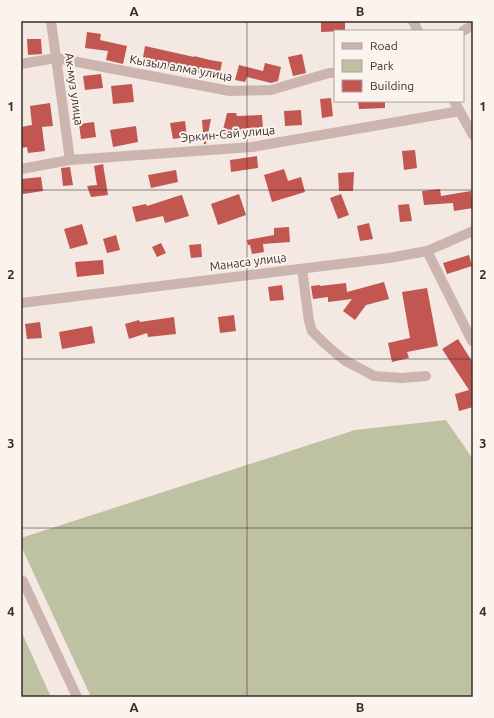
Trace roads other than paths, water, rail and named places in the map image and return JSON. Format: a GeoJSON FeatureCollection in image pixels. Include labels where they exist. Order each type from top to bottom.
{"type":"FeatureCollection","features":[{"type":"Feature","properties":{"kind":"street","name":"Ак-муз улица"},"geometry":{"type":"LineString","coordinates":[[51,21],[70,160]]}},
{"type":"Feature","properties":{"kind":"street"},"geometry":{"type":"LineString","coordinates":[[413,21],[418,30]]}},
{"type":"Feature","properties":{"kind":"street"},"geometry":{"type":"LineString","coordinates":[[464,30],[473,25]]}},
{"type":"Feature","properties":{"kind":"street","name":"Кызыл алма улица"},"geometry":{"type":"LineString","coordinates":[[21,64],[56,58],[230,92],[271,90],[334,73]]}},
{"type":"Feature","properties":{"kind":"street"},"geometry":{"type":"LineString","coordinates":[[455,102],[470,124],[473,135]]}},
{"type":"Feature","properties":{"kind":"street","name":"Эркин-Сай улица"},"geometry":{"type":"LineString","coordinates":[[21,169],[70,160],[252,147],[460,111]]}},
{"type":"Feature","properties":{"kind":"street","name":"Манаса улица"},"geometry":{"type":"LineString","coordinates":[[21,303],[389,258],[427,251],[473,231]]}},
{"type":"Feature","properties":{"kind":"street"},"geometry":{"type":"LineString","coordinates":[[427,251],[472,341]]}},
{"type":"Feature","properties":{"kind":"street"},"geometry":{"type":"LineString","coordinates":[[302,269],[309,321],[312,331],[325,344],[344,360],[374,376],[402,378],[426,376]]}},
{"type":"Feature","properties":{"kind":"street"},"geometry":{"type":"LineString","coordinates":[[23,581],[77,697]]}}]}
